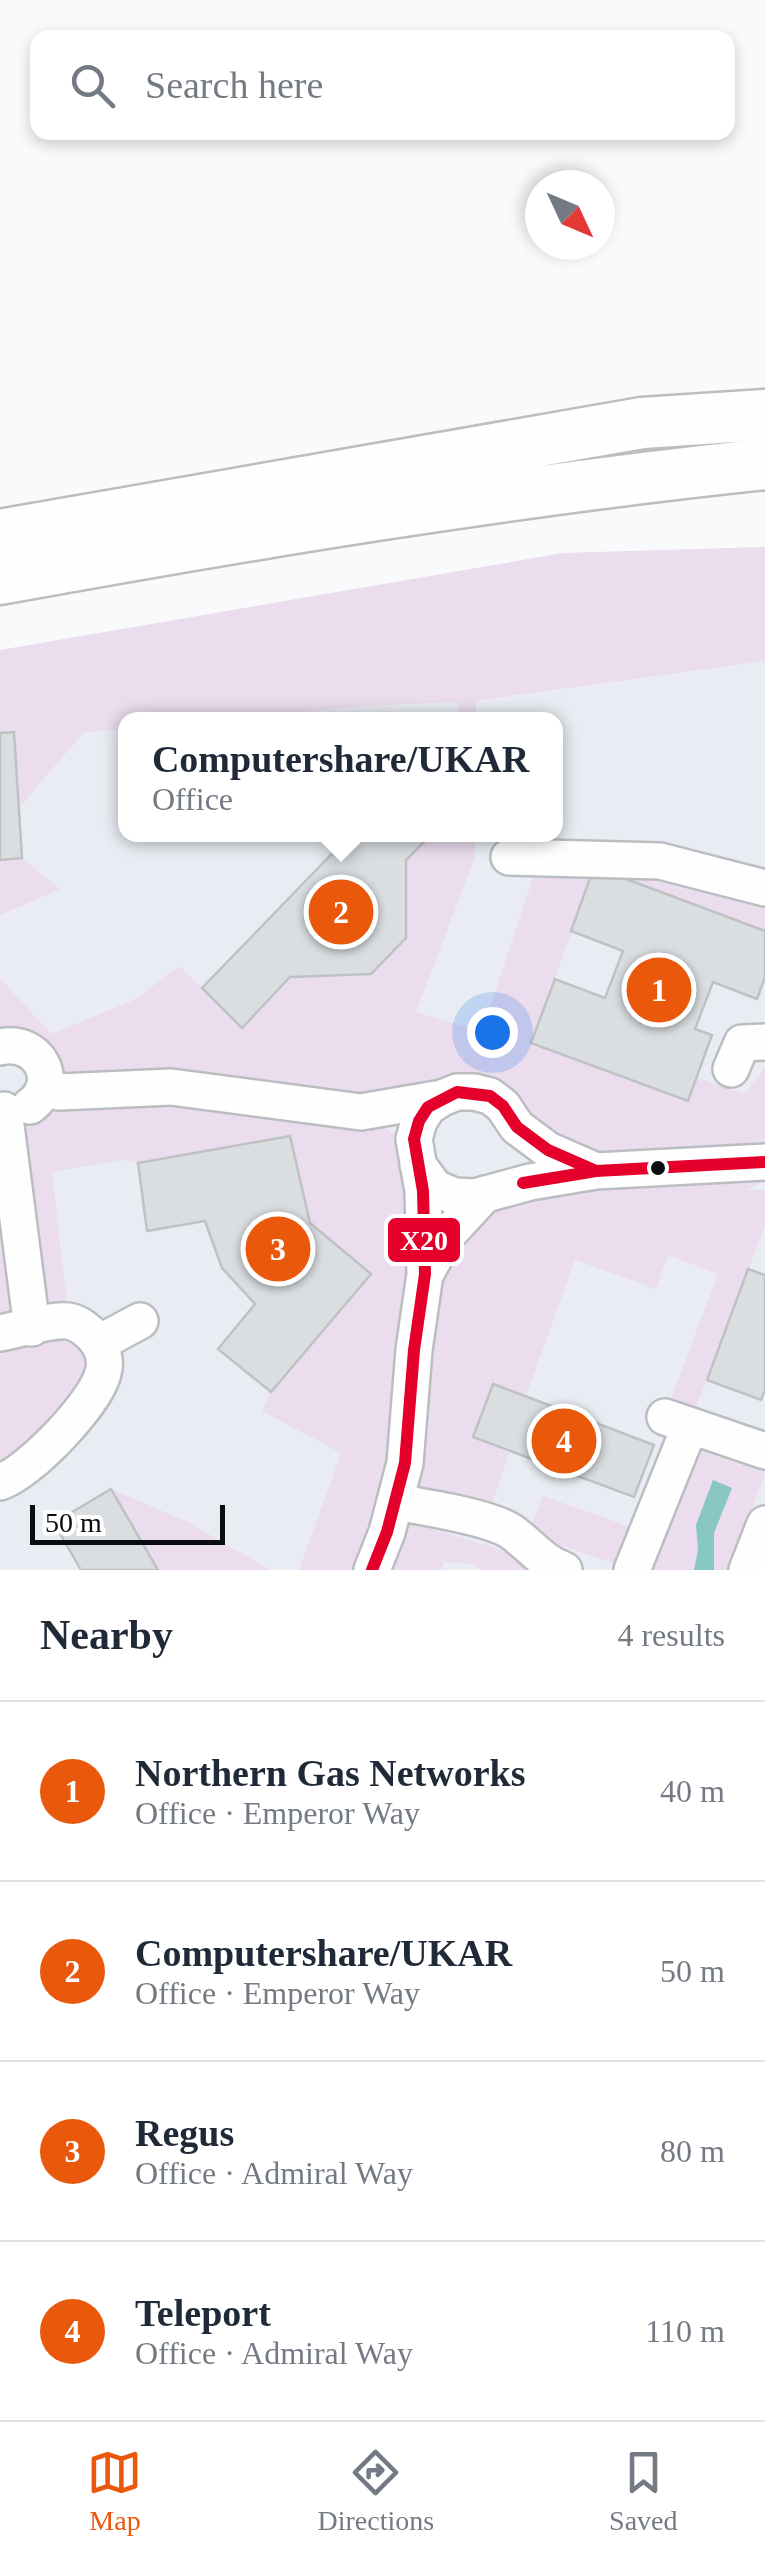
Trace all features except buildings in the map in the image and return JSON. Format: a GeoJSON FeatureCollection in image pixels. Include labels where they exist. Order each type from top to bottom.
{"type":"FeatureCollection","features":[{"type":"Feature","properties":{"kind":"highway"},"geometry":{"type":"LineString","coordinates":[[0,535],[642,423],[765,407]]}},
{"type":"Feature","properties":{"kind":"highway"},"geometry":{"type":"LineString","coordinates":[[642,423],[765,415]]}},
{"type":"Feature","properties":{"kind":"highway"},"geometry":{"type":"LineString","coordinates":[[0,579],[282,528],[765,464]]}},
{"type":"Feature","properties":{"kind":"highway"},"geometry":{"type":"LineString","coordinates":[[653,476],[765,473]]}},
{"type":"Feature","properties":{"kind":"street"},"geometry":{"type":"LineString","coordinates":[[509,857],[660,861],[765,888]]}},
{"type":"Feature","properties":{"kind":"street"},"geometry":{"type":"LineString","coordinates":[[0,1482],[34,1463],[94,1394],[104,1371],[99,1343],[87,1329],[69,1321],[16,1330],[2,1110],[26,1108],[36,1102],[44,1089],[45,1071],[21,1039]]}},
{"type":"Feature","properties":{"kind":"street"},"geometry":{"type":"LineString","coordinates":[[731,1069],[742,1044],[765,1042]]}},
{"type":"Feature","properties":{"kind":"street"},"geometry":{"type":"LineString","coordinates":[[44,1089],[58,1092],[171,1086],[361,1112],[474,1092],[490,1096],[503,1106],[517,1127],[548,1150],[596,1171]]}},
{"type":"Feature","properties":{"kind":"street"},"geometry":{"type":"LineString","coordinates":[[372,1570],[405,1463],[425,1274],[424,1191],[414,1139],[419,1121],[442,1098]]}},
{"type":"Feature","properties":{"kind":"street"},"geometry":{"type":"LineString","coordinates":[[361,1112],[390,1131],[435,1188],[454,1196],[596,1171],[765,1162]]}},
{"type":"Feature","properties":{"kind":"street"},"geometry":{"type":"LineString","coordinates":[[425,1274],[447,1235],[509,1176],[520,1145],[517,1127]]}},
{"type":"Feature","properties":{"kind":"street"},"geometry":{"type":"LineString","coordinates":[[99,1343],[140,1321]]}},
{"type":"Feature","properties":{"kind":"street"},"geometry":{"type":"LineString","coordinates":[[632,1570],[677,1421],[765,1452]]}},
{"type":"Feature","properties":{"kind":"street"},"geometry":{"type":"LineString","coordinates":[[396,1502],[510,1530],[552,1568]]}},
{"type":"Feature","properties":{"kind":"street"},"geometry":{"type":"LineString","coordinates":[[747,1570],[765,1524]]}},
{"type":"Feature","properties":{"kind":"shaded area"},"geometry":{"type":"Polygon","coordinates":[[[765,547],[765,661],[476,701],[476,712],[458,712],[458,702],[303,712],[118,712],[118,730],[83,733],[19,808],[14,733],[0,733],[0,650],[563,553],[765,547]]]}},
{"type":"Feature","properties":{"kind":"shaded area"},"geometry":{"type":"Polygon","coordinates":[[[765,661],[765,1570],[0,1570],[0,733],[118,730],[118,842],[563,842],[563,712],[303,712],[476,701],[765,661]]]}},
{"type":"Feature","properties":{"kind":"shaded area"},"geometry":{"type":"Polygon","coordinates":[[[425,842],[475,842],[475,857],[416,1012],[482,1032],[537,866],[595,867],[532,1043],[687,1101],[696,1077],[744,1094],[765,1068],[765,1181],[746,1190],[765,1190],[765,1225],[694,1413],[669,1404],[718,1274],[668,1255],[656,1289],[575,1260],[526,1396],[493,1384],[474,1436],[510,1451],[485,1523],[397,1503],[424,1527],[524,1556],[528,1570],[481,1570],[473,1564],[444,1562],[441,1570],[299,1570],[341,1453],[262,1411],[271,1392],[370,1274],[310,1223],[290,1136],[138,1163],[121,1160],[52,1172],[69,1321],[104,1357],[0,1482],[0,1109],[46,1082],[0,1047],[0,978],[51,1034],[136,999],[179,966],[243,1027],[290,977],[371,974],[406,938],[406,860],[425,842]],[[503,1106],[363,1114],[390,1131],[415,1157],[425,1223],[463,1217],[594,1171],[503,1106]]]}},
{"type":"Feature","properties":{"kind":"shaded area"},"geometry":{"type":"Polygon","coordinates":[[[22,858],[60,889],[0,915],[0,860],[22,858]]]}},
{"type":"Feature","properties":{"kind":"shaded area"},"geometry":{"type":"Polygon","coordinates":[[[595,867],[636,868],[765,900],[765,931],[595,867]]]}},
{"type":"Feature","properties":{"kind":"shaded area"},"geometry":{"type":"Polygon","coordinates":[[[699,1450],[765,1473],[729,1570],[652,1570],[699,1450]]]}},
{"type":"Feature","properties":{"kind":"shaded area"},"geometry":{"type":"Polygon","coordinates":[[[111,1489],[188,1522],[270,1570],[158,1570],[111,1489]]]}},
{"type":"Feature","properties":{"kind":"shaded area"},"geometry":{"type":"Polygon","coordinates":[[[543,1496],[630,1527],[616,1564],[548,1541],[532,1524],[543,1496]]]}},
{"type":"Feature","properties":{"kind":"water"},"geometry":{"type":"Polygon","coordinates":[[[713,1480],[732,1488],[714,1533],[714,1570],[694,1570],[698,1550],[696,1525],[713,1480]]]}},
{"type":"Feature","properties":{"kind":"transit line","name":"X20"},"geometry":{"type":"LineString","coordinates":[[372,1570],[387,1532],[405,1463],[425,1274],[423,1191],[414,1139],[419,1121],[428,1107],[457,1092],[490,1096],[503,1106],[517,1127],[548,1150],[596,1171]]}},
{"type":"Feature","properties":{"kind":"transit line","name":"X20"},"geometry":{"type":"LineString","coordinates":[[523,1183],[596,1171],[765,1162]]}},
{"type":"Feature","properties":{"kind":"place","name":"Computershare/UKAR"},"geometry":{"type":"Point","coordinates":[341,912]}},
{"type":"Feature","properties":{"kind":"place","name":"Northern Gas Networks"},"geometry":{"type":"Point","coordinates":[659,990]}},
{"type":"Feature","properties":{"kind":"place","name":"Regus"},"geometry":{"type":"Point","coordinates":[278,1249]}},
{"type":"Feature","properties":{"kind":"place","name":"Teleport"},"geometry":{"type":"Point","coordinates":[564,1441]}}]}
